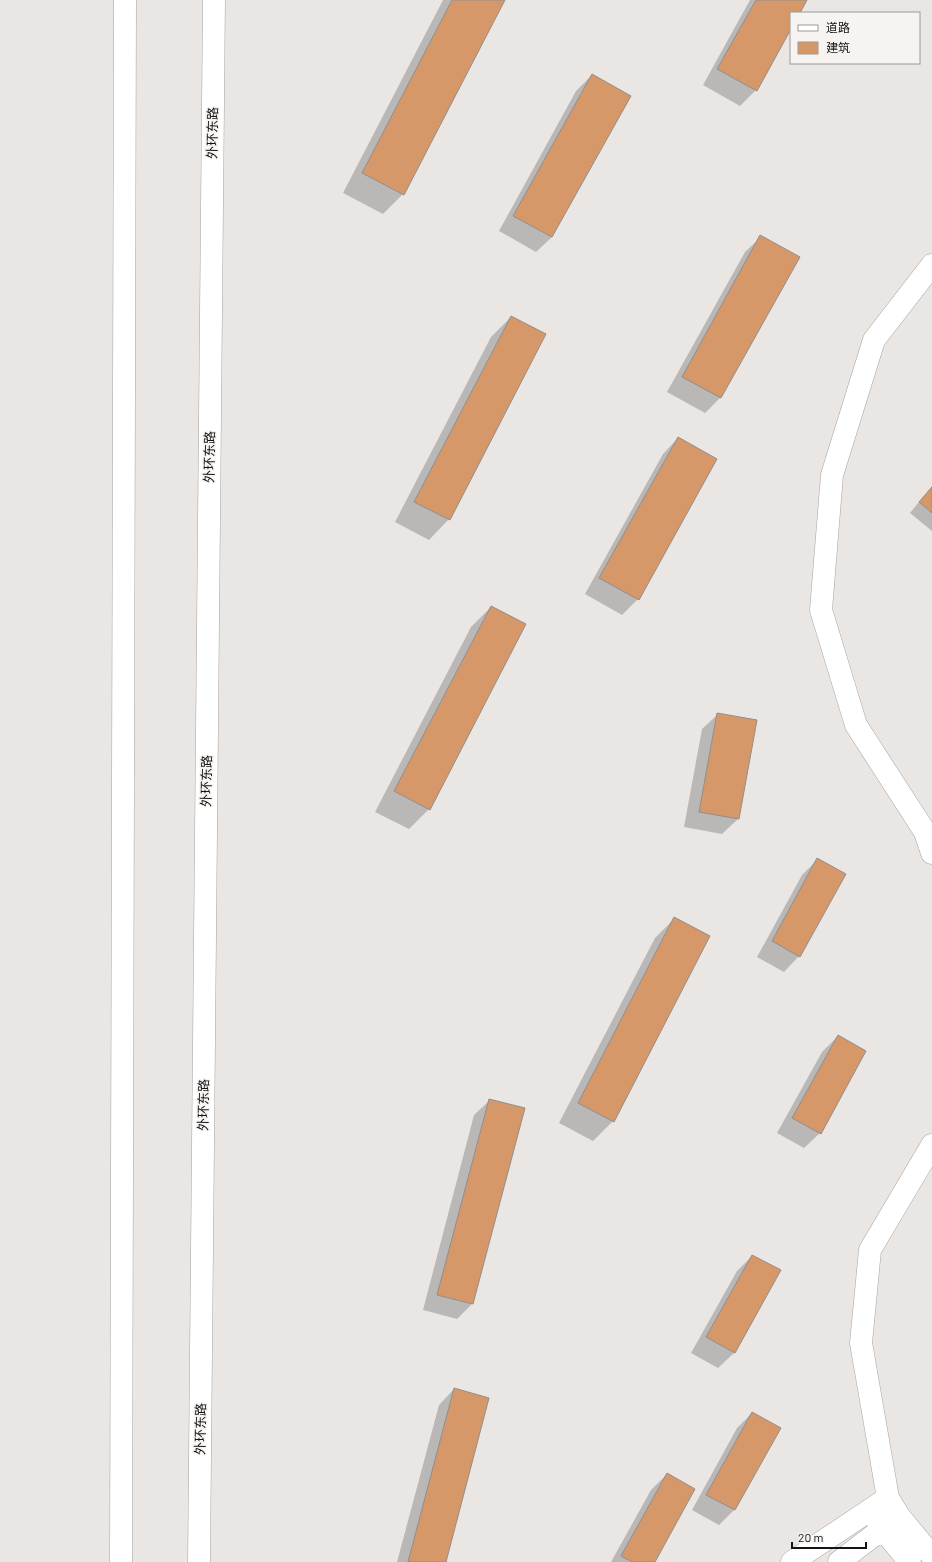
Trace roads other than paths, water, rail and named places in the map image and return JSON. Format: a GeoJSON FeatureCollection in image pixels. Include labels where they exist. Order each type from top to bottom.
{"type":"FeatureCollection","features":[{"type":"Feature","properties":{"kind":"main road"},"geometry":{"type":"LineString","coordinates":[[121,1562],[125,0]]}},
{"type":"Feature","properties":{"kind":"main road","name":"外环东路"},"geometry":{"type":"LineString","coordinates":[[199,1562],[214,0]]}},
{"type":"Feature","properties":{"kind":"main road"},"geometry":{"type":"LineString","coordinates":[[932,265],[874,340],[832,475],[821,610],[856,725],[925,832],[932,853]]}},
{"type":"Feature","properties":{"kind":"main road"},"geometry":{"type":"LineString","coordinates":[[839,1562],[882,1529],[886,1508],[861,1343],[870,1250],[932,1145]]}},
{"type":"Feature","properties":{"kind":"main road"},"geometry":{"type":"LineString","coordinates":[[886,1508],[932,1556]]}},
{"type":"Feature","properties":{"kind":"main road"},"geometry":{"type":"LineString","coordinates":[[792,1562],[886,1508]]}},
{"type":"Feature","properties":{"kind":"main road"},"geometry":{"type":"LineString","coordinates":[[882,1529],[910,1562]]}}]}
